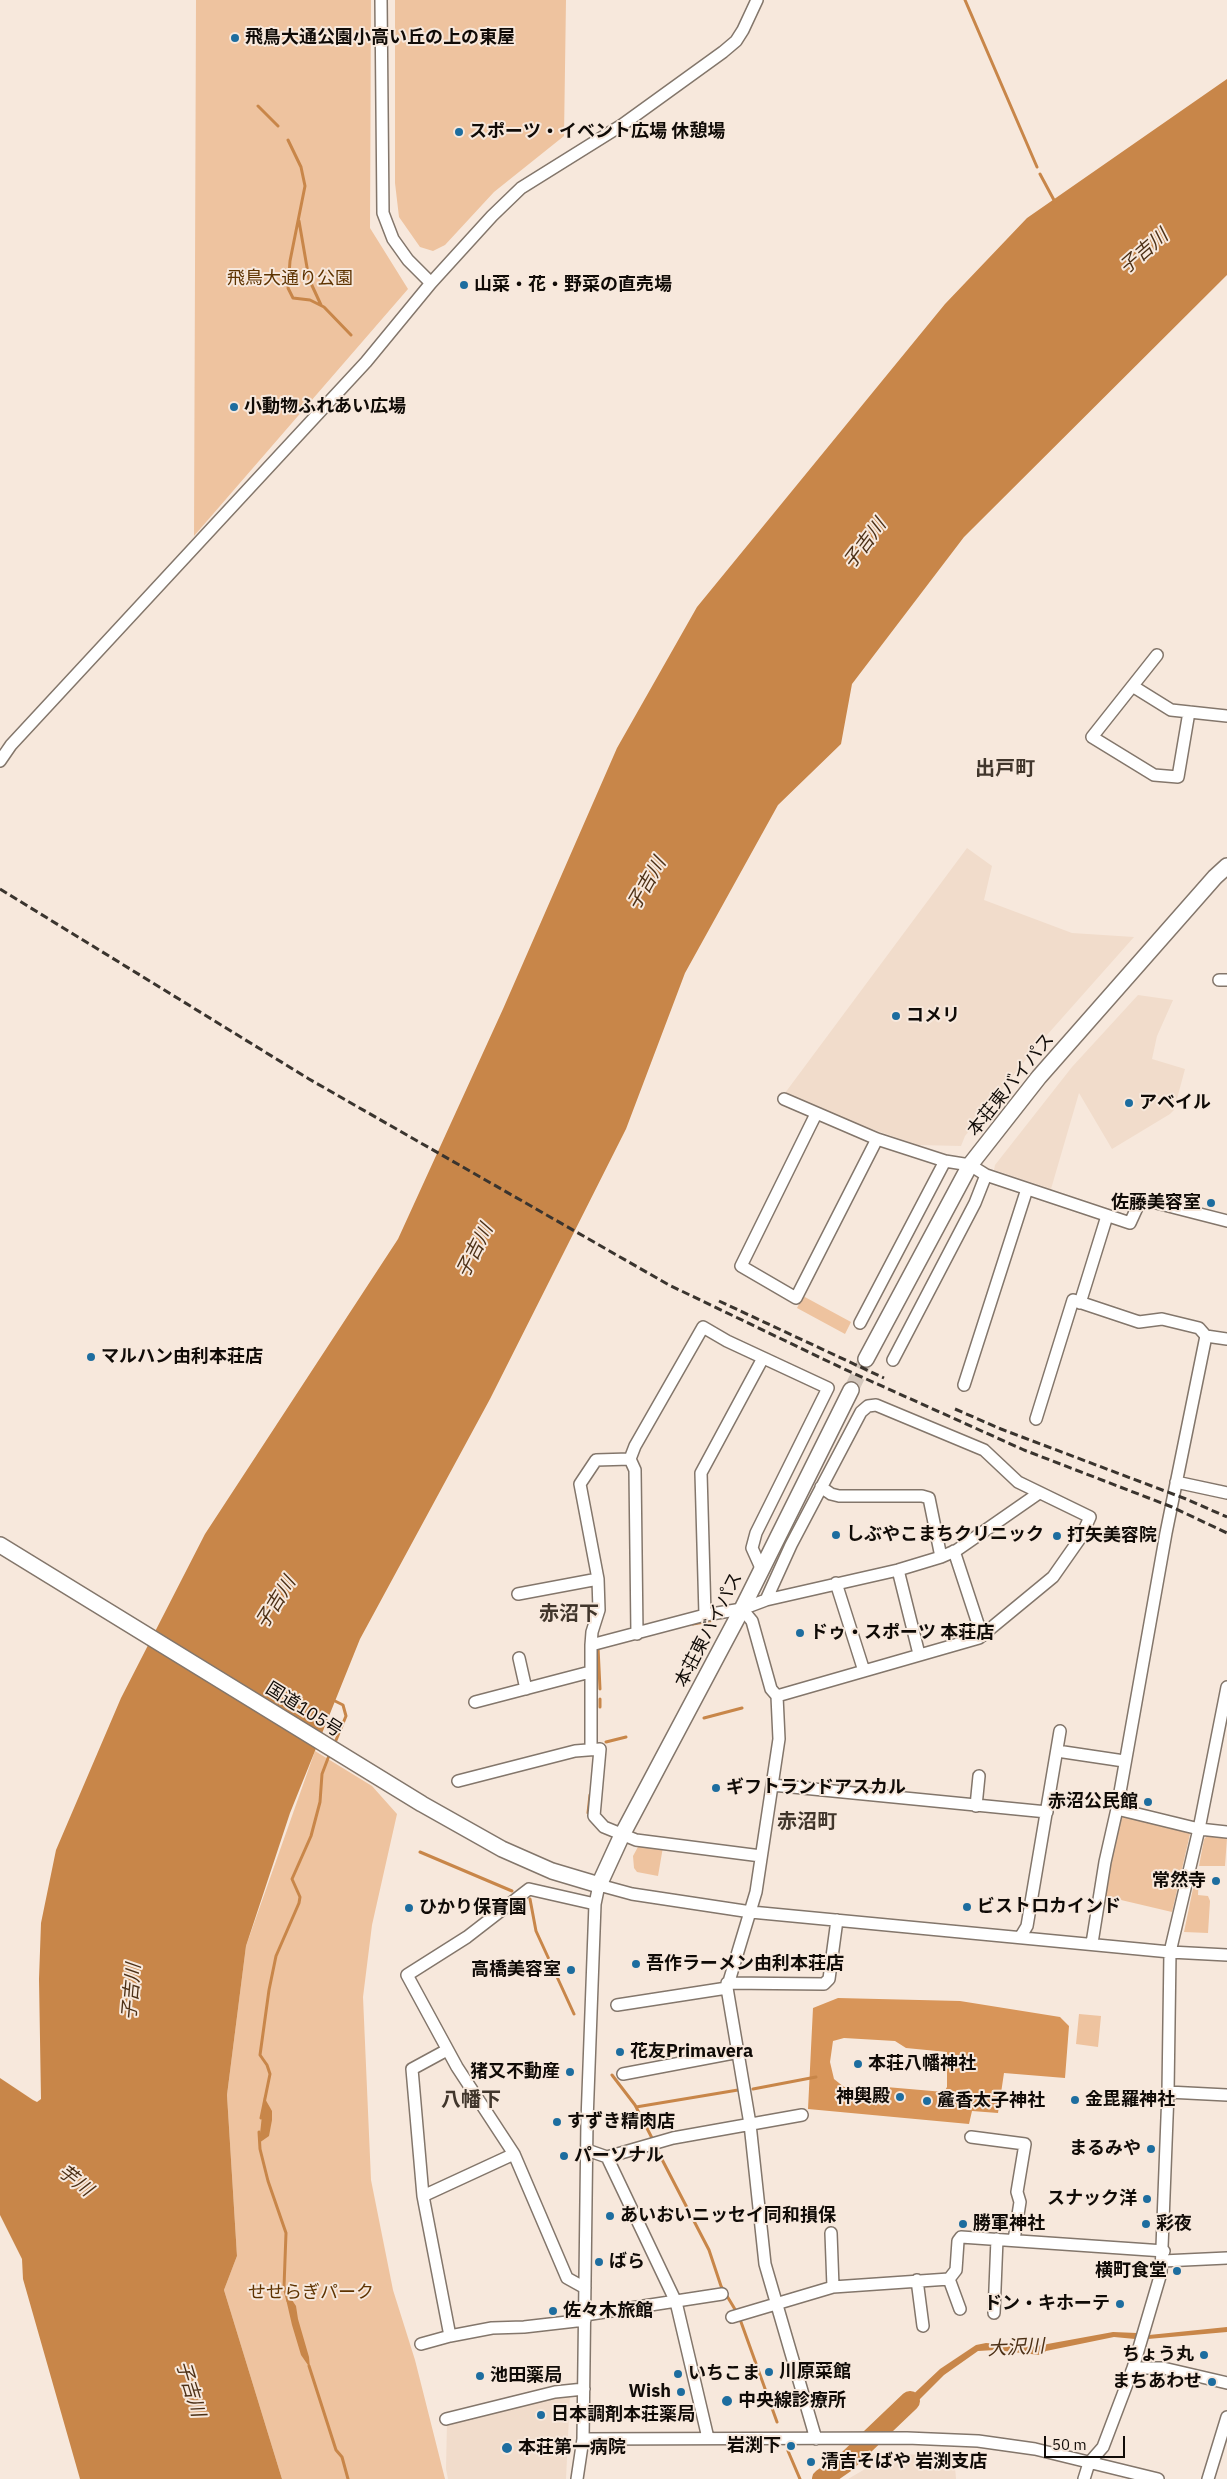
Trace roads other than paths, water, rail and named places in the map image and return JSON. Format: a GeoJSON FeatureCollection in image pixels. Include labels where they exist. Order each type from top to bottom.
{"type":"FeatureCollection","features":[{"type":"Feature","properties":{"kind":"highway","name":"本荘東バイパス"},"geometry":{"type":"LineString","coordinates":[[866,1359],[970,1165],[1039,1077],[1197,897],[1227,866]]}},
{"type":"Feature","properties":{"kind":"highway","name":"本荘東バイパス"},"geometry":{"type":"LineString","coordinates":[[599,1885],[622,1835],[742,1609],[851,1390]]}},
{"type":"Feature","properties":{"kind":"highway","name":"国道105号"},"geometry":{"type":"LineString","coordinates":[[0,1545],[422,1804],[502,1849],[552,1871],[599,1885]]}},
{"type":"Feature","properties":{"kind":"street"},"geometry":{"type":"LineString","coordinates":[[381,0],[383,213],[393,239],[408,260],[432,283]]}},
{"type":"Feature","properties":{"kind":"street"},"geometry":{"type":"LineString","coordinates":[[0,760],[11,745],[366,362],[432,283],[492,216],[522,188],[622,125],[723,52],[736,41],[757,0]]}},
{"type":"Feature","properties":{"kind":"street"},"geometry":{"type":"LineString","coordinates":[[1157,655],[1134,687],[1092,737],[1154,775],[1178,777],[1189,712]]}},
{"type":"Feature","properties":{"kind":"street"},"geometry":{"type":"LineString","coordinates":[[1134,687],[1171,710],[1227,716]]}},
{"type":"Feature","properties":{"kind":"street"},"geometry":{"type":"LineString","coordinates":[[784,1099],[877,1139],[945,1160],[970,1165],[986,1175],[1130,1223],[1142,1199],[1227,1221]]}},
{"type":"Feature","properties":{"kind":"street"},"geometry":{"type":"LineString","coordinates":[[816,1114],[741,1266],[796,1298],[877,1139]]}},
{"type":"Feature","properties":{"kind":"street"},"geometry":{"type":"LineString","coordinates":[[860,1323],[945,1160]]}},
{"type":"Feature","properties":{"kind":"street"},"geometry":{"type":"LineString","coordinates":[[893,1360],[975,1202],[986,1175]]}},
{"type":"Feature","properties":{"kind":"street"},"geometry":{"type":"LineString","coordinates":[[964,1385],[1027,1189]]}},
{"type":"Feature","properties":{"kind":"street"},"geometry":{"type":"LineString","coordinates":[[1080,1303],[1107,1216]]}},
{"type":"Feature","properties":{"kind":"street"},"geometry":{"type":"LineString","coordinates":[[1036,1419],[1073,1300],[1139,1322],[1162,1319],[1199,1328],[1206,1336],[1227,1339]]}},
{"type":"Feature","properties":{"kind":"street"},"geometry":{"type":"LineString","coordinates":[[637,1634],[635,1470],[630,1459],[635,1446],[703,1327],[727,1341],[828,1388],[756,1533],[752,1548],[761,1568]]}},
{"type":"Feature","properties":{"kind":"street"},"geometry":{"type":"LineString","coordinates":[[1092,1943],[1105,1862],[1117,1809],[1124,1761],[1176,1482],[1206,1336]]}},
{"type":"Feature","properties":{"kind":"street"},"geometry":{"type":"LineString","coordinates":[[705,1615],[702,1473],[763,1358]]}},
{"type":"Feature","properties":{"kind":"street"},"geometry":{"type":"LineString","coordinates":[[766,1600],[791,1545],[821,1487],[861,1412],[868,1406],[876,1405],[984,1450],[1018,1482],[1090,1517],[1081,1537],[1053,1577],[982,1636],[777,1696]]}},
{"type":"Feature","properties":{"kind":"street"},"geometry":{"type":"LineString","coordinates":[[591,1748],[591,1645],[592,1632],[599,1610],[598,1579],[580,1484],[596,1460],[630,1459]]}},
{"type":"Feature","properties":{"kind":"street"},"geometry":{"type":"LineString","coordinates":[[1176,1482],[1227,1493]]}},
{"type":"Feature","properties":{"kind":"street"},"geometry":{"type":"LineString","coordinates":[[821,1487],[832,1494],[840,1496],[922,1496],[929,1498],[941,1557]]}},
{"type":"Feature","properties":{"kind":"street"},"geometry":{"type":"LineString","coordinates":[[591,1645],[705,1615],[742,1609],[766,1600],[898,1570],[941,1557],[954,1551],[1039,1493]]}},
{"type":"Feature","properties":{"kind":"street"},"geometry":{"type":"LineString","coordinates":[[954,1551],[982,1636]]}},
{"type":"Feature","properties":{"kind":"street"},"geometry":{"type":"LineString","coordinates":[[898,1570],[919,1654]]}},
{"type":"Feature","properties":{"kind":"street"},"geometry":{"type":"LineString","coordinates":[[518,1594],[598,1579]]}},
{"type":"Feature","properties":{"kind":"street"},"geometry":{"type":"LineString","coordinates":[[836,1584],[864,1671]]}},
{"type":"Feature","properties":{"kind":"street"},"geometry":{"type":"LineString","coordinates":[[742,1609],[752,1621],[771,1689],[777,1696],[779,1739],[751,1912],[727,1986],[750,2124],[765,2264],[816,2439]]}},
{"type":"Feature","properties":{"kind":"street"},"geometry":{"type":"LineString","coordinates":[[519,1658],[526,1689]]}},
{"type":"Feature","properties":{"kind":"street"},"geometry":{"type":"LineString","coordinates":[[475,1702],[590,1672]]}},
{"type":"Feature","properties":{"kind":"street"},"geometry":{"type":"LineString","coordinates":[[1084,2479],[1089,2463],[1104,2447],[1142,2344],[1163,2256],[1170,1952],[1223,1729],[1227,1687]]}},
{"type":"Feature","properties":{"kind":"street"},"geometry":{"type":"LineString","coordinates":[[1021,1936],[1027,1926],[1058,1752],[1060,1730]]}},
{"type":"Feature","properties":{"kind":"street"},"geometry":{"type":"LineString","coordinates":[[458,1781],[591,1748],[600,1748],[594,1816],[604,1827],[643,1841],[761,1856]]}},
{"type":"Feature","properties":{"kind":"street"},"geometry":{"type":"LineString","coordinates":[[1058,1752],[1124,1761]]}},
{"type":"Feature","properties":{"kind":"street"},"geometry":{"type":"LineString","coordinates":[[976,1806],[979,1776]]}},
{"type":"Feature","properties":{"kind":"street"},"geometry":{"type":"LineString","coordinates":[[772,1784],[1047,1812]]}},
{"type":"Feature","properties":{"kind":"street"},"geometry":{"type":"LineString","coordinates":[[1117,1809],[1199,1829],[1227,1832]]}},
{"type":"Feature","properties":{"kind":"street"},"geometry":{"type":"LineString","coordinates":[[577,2479],[583,2439],[587,2150],[595,1904],[599,1885],[632,1894],[751,1912],[1021,1936],[1170,1952],[1227,1955]]}},
{"type":"Feature","properties":{"kind":"street"},"geometry":{"type":"LineString","coordinates":[[585,2288],[568,2278],[514,2154],[447,2050],[407,1975],[467,1936],[530,1889],[595,1904]]}},
{"type":"Feature","properties":{"kind":"street"},"geometry":{"type":"LineString","coordinates":[[617,2005],[727,1986],[824,1984],[829,1978],[837,1920]]}},
{"type":"Feature","properties":{"kind":"street"},"geometry":{"type":"LineString","coordinates":[[447,2050],[412,2069],[423,2196],[450,2336]]}},
{"type":"Feature","properties":{"kind":"street"},"geometry":{"type":"LineString","coordinates":[[622,2074],[739,2052]]}},
{"type":"Feature","properties":{"kind":"street"},"geometry":{"type":"LineString","coordinates":[[1168,2092],[1227,2096]]}},
{"type":"Feature","properties":{"kind":"street"},"geometry":{"type":"LineString","coordinates":[[587,2150],[607,2157],[654,2143],[802,2115]]}},
{"type":"Feature","properties":{"kind":"street"},"geometry":{"type":"LineString","coordinates":[[971,2137],[1024,2144],[1017,2192],[1020,2202],[1014,2240]]}},
{"type":"Feature","properties":{"kind":"street"},"geometry":{"type":"LineString","coordinates":[[423,2196],[514,2154]]}},
{"type":"Feature","properties":{"kind":"street"},"geometry":{"type":"LineString","coordinates":[[607,2157],[676,2302],[708,2438]]}},
{"type":"Feature","properties":{"kind":"street"},"geometry":{"type":"LineString","coordinates":[[831,2233],[834,2287]]}},
{"type":"Feature","properties":{"kind":"street"},"geometry":{"type":"LineString","coordinates":[[949,2279],[956,2270],[958,2241],[961,2237],[1014,2240],[1163,2256],[1227,2258]]}},
{"type":"Feature","properties":{"kind":"street"},"geometry":{"type":"LineString","coordinates":[[994,2313],[997,2239]]}},
{"type":"Feature","properties":{"kind":"street"},"geometry":{"type":"LineString","coordinates":[[732,2317],[834,2287],[949,2279]]}},
{"type":"Feature","properties":{"kind":"street"},"geometry":{"type":"LineString","coordinates":[[949,2279],[960,2309]]}},
{"type":"Feature","properties":{"kind":"street"},"geometry":{"type":"LineString","coordinates":[[917,2280],[924,2326]]}},
{"type":"Feature","properties":{"kind":"street"},"geometry":{"type":"LineString","coordinates":[[421,2344],[492,2328],[524,2327],[585,2318],[722,2294]]}},
{"type":"Feature","properties":{"kind":"street"},"geometry":{"type":"LineString","coordinates":[[1133,2368],[1163,2368],[1227,2383]]}},
{"type":"Feature","properties":{"kind":"street"},"geometry":{"type":"LineString","coordinates":[[446,2419],[555,2392],[584,2389]]}},
{"type":"Feature","properties":{"kind":"street"},"geometry":{"type":"LineString","coordinates":[[1208,2479],[1227,2417]]}},
{"type":"Feature","properties":{"kind":"street"},"geometry":{"type":"LineString","coordinates":[[583,2439],[940,2438],[1006,2444],[1158,2479]]}},
{"type":"Feature","properties":{"kind":"water"},"geometry":{"type":"Polygon","coordinates":[[[1227,79],[1227,275],[964,537],[852,684],[841,744],[778,805],[685,973],[626,1129],[490,1399],[360,1639],[290,1813],[246,1946],[227,2095],[237,2256],[224,2290],[282,2479],[80,2479],[23,2279],[22,2259],[0,2215],[0,2078],[33,2100],[37,2102],[41,2099],[39,1979],[41,1923],[56,1850],[121,1698],[205,1534],[398,1239],[503,1009],[617,748],[697,607],[945,304],[1027,218],[1227,79]]]}},
{"type":"Feature","properties":{"kind":"water"},"geometry":{"type":"Polygon","coordinates":[[[264,2097],[272,2111],[272,2120],[269,2136],[259,2143],[264,2097]]]}},
{"type":"Feature","properties":{"kind":"water"},"geometry":{"type":"Polygon","coordinates":[[[290,2297],[296,2306],[310,2368],[301,2355],[292,2325],[286,2299],[290,2297]]]}},
{"type":"Feature","properties":{"kind":"water"},"geometry":{"type":"Polygon","coordinates":[[[1227,2327],[1227,2332],[1148,2339],[1149,2335],[1227,2327]]]}},
{"type":"Feature","properties":{"kind":"water"},"geometry":{"type":"Polygon","coordinates":[[[1113,2332],[1137,2333],[1135,2339],[1114,2337],[1046,2351],[1040,2355],[995,2350],[978,2351],[944,2375],[900,2419],[887,2419],[940,2369],[976,2345],[986,2343],[1031,2347],[1113,2332]]]}},
{"type":"Feature","properties":{"kind":"waterway"},"geometry":{"type":"LineString","coordinates":[[965,0],[1037,167]]}},
{"type":"Feature","properties":{"kind":"waterway"},"geometry":{"type":"LineString","coordinates":[[258,106],[278,126]]}},
{"type":"Feature","properties":{"kind":"waterway"},"geometry":{"type":"LineString","coordinates":[[288,140],[301,167],[305,186],[290,261],[288,288],[293,298],[310,300],[324,307],[351,335]]}},
{"type":"Feature","properties":{"kind":"waterway"},"geometry":{"type":"LineString","coordinates":[[1040,174],[1055,202]]}},
{"type":"Feature","properties":{"kind":"waterway"},"geometry":{"type":"LineString","coordinates":[[299,221],[309,279],[321,305]]}},
{"type":"Feature","properties":{"kind":"waterway"},"geometry":{"type":"LineString","coordinates":[[693,1624],[710,1621]]}},
{"type":"Feature","properties":{"kind":"waterway"},"geometry":{"type":"LineString","coordinates":[[598,1647],[600,1689]]}},
{"type":"Feature","properties":{"kind":"waterway"},"geometry":{"type":"LineString","coordinates":[[600,1699],[600,1707]]}},
{"type":"Feature","properties":{"kind":"waterway"},"geometry":{"type":"LineString","coordinates":[[334,1745],[346,1716],[343,1705],[335,1701]]}},
{"type":"Feature","properties":{"kind":"waterway"},"geometry":{"type":"LineString","coordinates":[[704,1718],[742,1708]]}},
{"type":"Feature","properties":{"kind":"waterway"},"geometry":{"type":"LineString","coordinates":[[606,1742],[626,1737]]}},
{"type":"Feature","properties":{"kind":"waterway"},"geometry":{"type":"LineString","coordinates":[[261,2118],[270,2074],[267,2065],[260,2055],[269,1990],[276,1956],[299,1903],[300,1897],[292,1879],[311,1836],[320,1802],[322,1774],[330,1753]]}},
{"type":"Feature","properties":{"kind":"waterway"},"geometry":{"type":"LineString","coordinates":[[588,1813],[590,1795]]}},
{"type":"Feature","properties":{"kind":"waterway"},"geometry":{"type":"LineString","coordinates":[[420,1852],[512,1891]]}},
{"type":"Feature","properties":{"kind":"waterway"},"geometry":{"type":"LineString","coordinates":[[530,1899],[536,1931],[574,2014]]}},
{"type":"Feature","properties":{"kind":"waterway"},"geometry":{"type":"LineString","coordinates":[[612,2075],[635,2105],[653,2140]]}},
{"type":"Feature","properties":{"kind":"waterway"},"geometry":{"type":"LineString","coordinates":[[753,2089],[816,2077]]}},
{"type":"Feature","properties":{"kind":"waterway"},"geometry":{"type":"LineString","coordinates":[[636,2107],[738,2090]]}},
{"type":"Feature","properties":{"kind":"waterway"},"geometry":{"type":"LineString","coordinates":[[259,2132],[260,2149],[268,2181],[286,2233],[284,2287],[288,2301]]}},
{"type":"Feature","properties":{"kind":"waterway"},"geometry":{"type":"LineString","coordinates":[[655,2146],[709,2250],[721,2286],[736,2311]]}},
{"type":"Feature","properties":{"kind":"waterway"},"geometry":{"type":"LineString","coordinates":[[741,2322],[777,2422]]}},
{"type":"Feature","properties":{"kind":"waterway"},"geometry":{"type":"LineString","coordinates":[[309,2366],[336,2450],[342,2457],[348,2479]]}},
{"type":"Feature","properties":{"kind":"waterway","name":"大沢川"},"geometry":{"type":"LineString","coordinates":[[822,2479],[845,2463],[910,2401]]}},
{"type":"Feature","properties":{"kind":"waterway"},"geometry":{"type":"LineString","coordinates":[[788,2451],[800,2479]]}},
{"type":"Feature","properties":{"kind":"tunnel"},"geometry":{"type":"LineString","coordinates":[[851,1390],[866,1359]]}},
{"type":"Feature","properties":{"kind":"railway"},"geometry":{"type":"LineString","coordinates":[[0,889],[309,1079],[669,1285],[844,1369],[1024,1450],[1172,1507],[1227,1533]]}},
{"type":"Feature","properties":{"kind":"railway"},"geometry":{"type":"LineString","coordinates":[[719,1301],[884,1378]]}},
{"type":"Feature","properties":{"kind":"railway"},"geometry":{"type":"LineString","coordinates":[[955,1409],[1001,1429],[1186,1499],[1227,1517]]}},
{"type":"Feature","properties":{"kind":"place","name":"飛鳥大通公園小高い丘の上の東屋"},"geometry":{"type":"Point","coordinates":[235,38]}},
{"type":"Feature","properties":{"kind":"place","name":"スポーツ・イベント広場 休憩場"},"geometry":{"type":"Point","coordinates":[459,132]}},
{"type":"Feature","properties":{"kind":"place","name":"山菜・花・野菜の直売場"},"geometry":{"type":"Point","coordinates":[464,285]}},
{"type":"Feature","properties":{"kind":"place","name":"小動物ふれあい広場"},"geometry":{"type":"Point","coordinates":[234,407]}},
{"type":"Feature","properties":{"kind":"place","name":"コメリ"},"geometry":{"type":"Point","coordinates":[896,1016]}},
{"type":"Feature","properties":{"kind":"place","name":"アベイル"},"geometry":{"type":"Point","coordinates":[1129,1103]}},
{"type":"Feature","properties":{"kind":"place","name":"佐藤美容室"},"geometry":{"type":"Point","coordinates":[1211,1203]}},
{"type":"Feature","properties":{"kind":"place","name":"マルハン由利本荘店"},"geometry":{"type":"Point","coordinates":[91,1357]}},
{"type":"Feature","properties":{"kind":"place","name":"しぶやこまちクリニック"},"geometry":{"type":"Point","coordinates":[836,1535]}},
{"type":"Feature","properties":{"kind":"place","name":"打矢美容院"},"geometry":{"type":"Point","coordinates":[1057,1536]}},
{"type":"Feature","properties":{"kind":"place","name":"ドゥ・スポーツ 本荘店"},"geometry":{"type":"Point","coordinates":[800,1633]}},
{"type":"Feature","properties":{"kind":"place","name":"ギフトランドアスカル"},"geometry":{"type":"Point","coordinates":[716,1788]}},
{"type":"Feature","properties":{"kind":"place","name":"赤沼公民館"},"geometry":{"type":"Point","coordinates":[1148,1802]}},
{"type":"Feature","properties":{"kind":"place","name":"常然寺"},"geometry":{"type":"Point","coordinates":[1216,1881]}},
{"type":"Feature","properties":{"kind":"place","name":"ビストロカインド"},"geometry":{"type":"Point","coordinates":[967,1907]}},
{"type":"Feature","properties":{"kind":"place","name":"ひかり保育園"},"geometry":{"type":"Point","coordinates":[409,1908]}},
{"type":"Feature","properties":{"kind":"place","name":"吾作ラーメン由利本荘店"},"geometry":{"type":"Point","coordinates":[636,1964]}},
{"type":"Feature","properties":{"kind":"place","name":"高橋美容室"},"geometry":{"type":"Point","coordinates":[571,1970]}},
{"type":"Feature","properties":{"kind":"place","name":"花友Primavera"},"geometry":{"type":"Point","coordinates":[620,2052]}},
{"type":"Feature","properties":{"kind":"place","name":"本荘八幡神社"},"geometry":{"type":"Point","coordinates":[858,2064]}},
{"type":"Feature","properties":{"kind":"place","name":"猪又不動産"},"geometry":{"type":"Point","coordinates":[570,2072]}},
{"type":"Feature","properties":{"kind":"place","name":"神輿殿"},"geometry":{"type":"Point","coordinates":[900,2097]}},
{"type":"Feature","properties":{"kind":"place","name":"金毘羅神社"},"geometry":{"type":"Point","coordinates":[1075,2100]}},
{"type":"Feature","properties":{"kind":"place","name":"麄香太子神社"},"geometry":{"type":"Point","coordinates":[927,2101]}},
{"type":"Feature","properties":{"kind":"place","name":"すずき精肉店"},"geometry":{"type":"Point","coordinates":[557,2122]}},
{"type":"Feature","properties":{"kind":"place","name":"まるみや"},"geometry":{"type":"Point","coordinates":[1151,2149]}},
{"type":"Feature","properties":{"kind":"place","name":"パーソナル"},"geometry":{"type":"Point","coordinates":[564,2156]}},
{"type":"Feature","properties":{"kind":"place","name":"スナック洋"},"geometry":{"type":"Point","coordinates":[1147,2199]}},
{"type":"Feature","properties":{"kind":"place","name":"あいおいニッセイ同和損保"},"geometry":{"type":"Point","coordinates":[610,2216]}},
{"type":"Feature","properties":{"kind":"place","name":"勝軍神社"},"geometry":{"type":"Point","coordinates":[963,2224]}},
{"type":"Feature","properties":{"kind":"place","name":"彩夜"},"geometry":{"type":"Point","coordinates":[1146,2224]}},
{"type":"Feature","properties":{"kind":"place","name":"ばら"},"geometry":{"type":"Point","coordinates":[599,2262]}},
{"type":"Feature","properties":{"kind":"place","name":"横町食堂"},"geometry":{"type":"Point","coordinates":[1177,2271]}},
{"type":"Feature","properties":{"kind":"place","name":"ドン・キホーテ"},"geometry":{"type":"Point","coordinates":[1120,2304]}},
{"type":"Feature","properties":{"kind":"place","name":"佐々木旅館"},"geometry":{"type":"Point","coordinates":[553,2311]}},
{"type":"Feature","properties":{"kind":"place","name":"ちょう丸"},"geometry":{"type":"Point","coordinates":[1204,2355]}},
{"type":"Feature","properties":{"kind":"place","name":"川原菜館"},"geometry":{"type":"Point","coordinates":[769,2372]}},
{"type":"Feature","properties":{"kind":"place","name":"いちこま"},"geometry":{"type":"Point","coordinates":[678,2374]}},
{"type":"Feature","properties":{"kind":"place","name":"池田薬局"},"geometry":{"type":"Point","coordinates":[480,2376]}},
{"type":"Feature","properties":{"kind":"place","name":"まちあわせ"},"geometry":{"type":"Point","coordinates":[1212,2382]}},
{"type":"Feature","properties":{"kind":"place","name":"Wish"},"geometry":{"type":"Point","coordinates":[681,2392]}},
{"type":"Feature","properties":{"kind":"place","name":"中央線診療所"},"geometry":{"type":"Point","coordinates":[727,2401]}},
{"type":"Feature","properties":{"kind":"place","name":"日本調剤本荘薬局"},"geometry":{"type":"Point","coordinates":[541,2415]}},
{"type":"Feature","properties":{"kind":"place","name":"岩渕下"},"geometry":{"type":"Point","coordinates":[791,2446]}},
{"type":"Feature","properties":{"kind":"place","name":"本荘第一病院"},"geometry":{"type":"Point","coordinates":[507,2448]}},
{"type":"Feature","properties":{"kind":"place","name":"清吉そばや 岩渕支店"},"geometry":{"type":"Point","coordinates":[811,2462]}},
{"type":"Feature","properties":{"kind":"district","name":"出戸町"},"geometry":{"type":"Point","coordinates":[1005,769]}},
{"type":"Feature","properties":{"kind":"district","name":"赤沼下"},"geometry":{"type":"Point","coordinates":[569,1614]}},
{"type":"Feature","properties":{"kind":"district","name":"赤沼町"},"geometry":{"type":"Point","coordinates":[807,1822]}},
{"type":"Feature","properties":{"kind":"district","name":"八幡下"},"geometry":{"type":"Point","coordinates":[471,2100]}},
{"type":"Feature","properties":{"kind":"water label","name":"子吉川"},"geometry":{"type":"Point","coordinates":[1144,252]}},
{"type":"Feature","properties":{"kind":"water label","name":"子吉川"},"geometry":{"type":"Point","coordinates":[865,544]}},
{"type":"Feature","properties":{"kind":"water label","name":"子吉川"},"geometry":{"type":"Point","coordinates":[647,884]}},
{"type":"Feature","properties":{"kind":"water label","name":"子吉川"},"geometry":{"type":"Point","coordinates":[475,1251]}},
{"type":"Feature","properties":{"kind":"water label","name":"子吉川"},"geometry":{"type":"Point","coordinates":[276,1603]}},
{"type":"Feature","properties":{"kind":"water label","name":"子吉川"},"geometry":{"type":"Point","coordinates":[132,1992]}},
{"type":"Feature","properties":{"kind":"water label","name":"芋川"},"geometry":{"type":"Point","coordinates":[75,2181]}},
{"type":"Feature","properties":{"kind":"water label","name":"子吉川"},"geometry":{"type":"Point","coordinates":[190,2389]}},
{"type":"Feature","properties":{"kind":"park label","name":"飛鳥大通り公園"},"geometry":{"type":"Point","coordinates":[290,279]}},
{"type":"Feature","properties":{"kind":"park label","name":"せせらぎパーク"},"geometry":{"type":"Point","coordinates":[311,2293]}}]}
